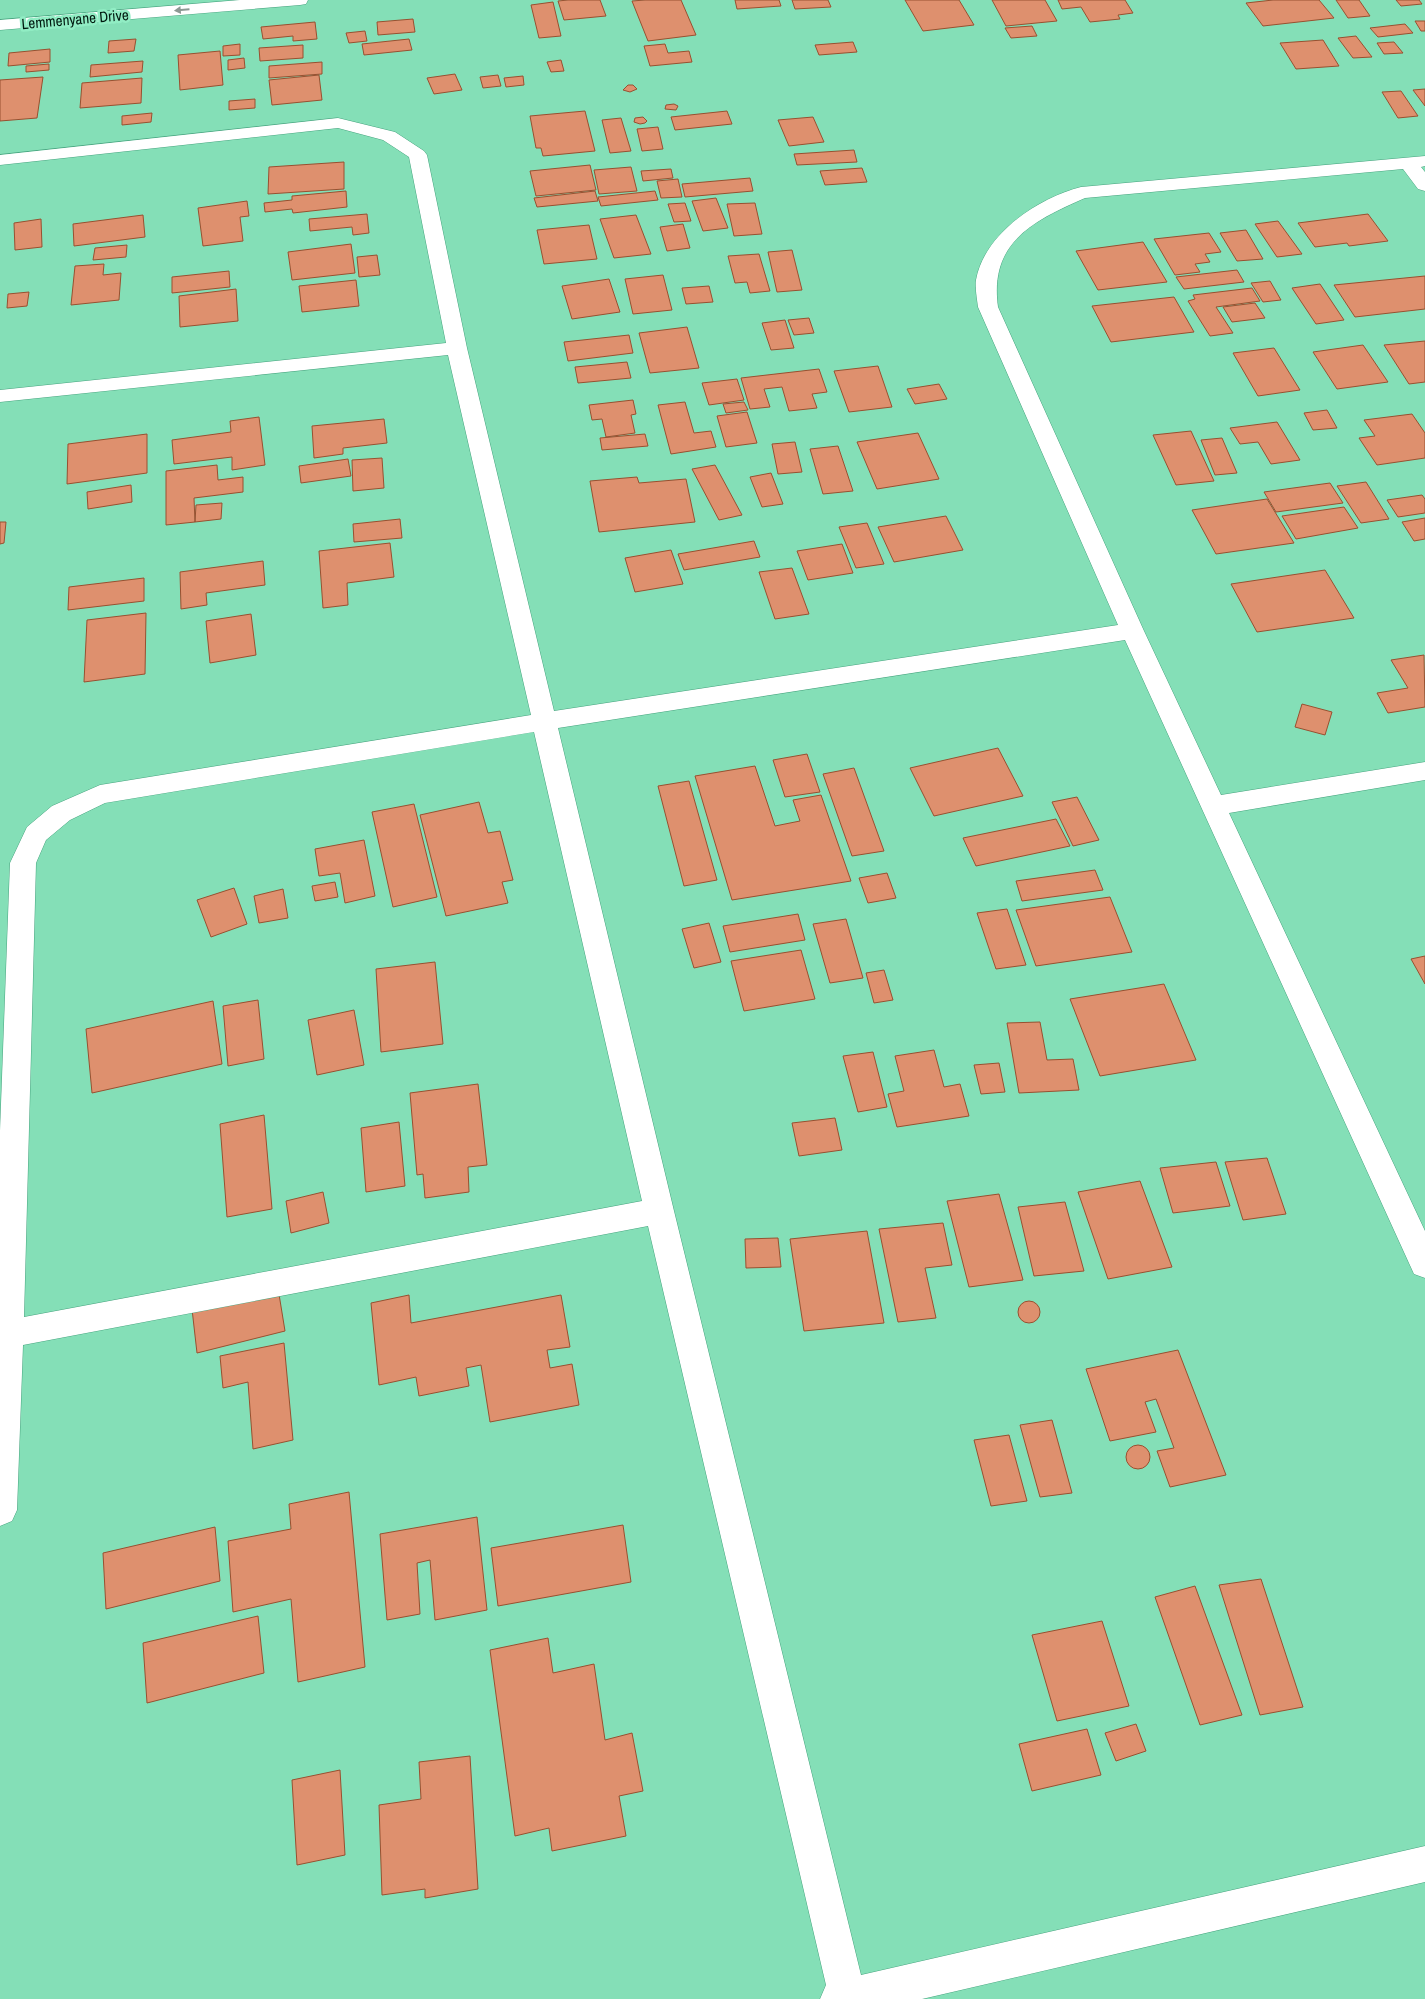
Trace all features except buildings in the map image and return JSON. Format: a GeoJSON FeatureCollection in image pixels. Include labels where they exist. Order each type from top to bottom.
{"type":"FeatureCollection","features":[{"type":"Feature","properties":{"kind":"street","name":"Lemmenyane Drive"},"geometry":{"type":"LineString","coordinates":[[0,25],[300,0]]}},
{"type":"Feature","properties":{"kind":"street"},"geometry":{"type":"LineString","coordinates":[[0,160],[338,123],[389,136],[418,155],[457,348],[845,1998],[1425,1864]]}},
{"type":"Feature","properties":{"kind":"street"},"geometry":{"type":"LineString","coordinates":[[1425,185],[1417,162],[1081,193],[1023,222],[1005,239],[992,256],[985,282],[988,308],[1132,631],[1425,1264]]}},
{"type":"Feature","properties":{"kind":"street"},"geometry":{"type":"LineString","coordinates":[[0,396],[457,348]]}},
{"type":"Feature","properties":{"kind":"street"},"geometry":{"type":"LineString","coordinates":[[0,1510],[8,1334],[23,863],[36,834],[61,812],[100,794],[546,721],[1132,631]]}},
{"type":"Feature","properties":{"kind":"street"},"geometry":{"type":"LineString","coordinates":[[1212,806],[1425,771]]}},
{"type":"Feature","properties":{"kind":"street"},"geometry":{"type":"LineString","coordinates":[[8,1334],[659,1211]]}}]}
